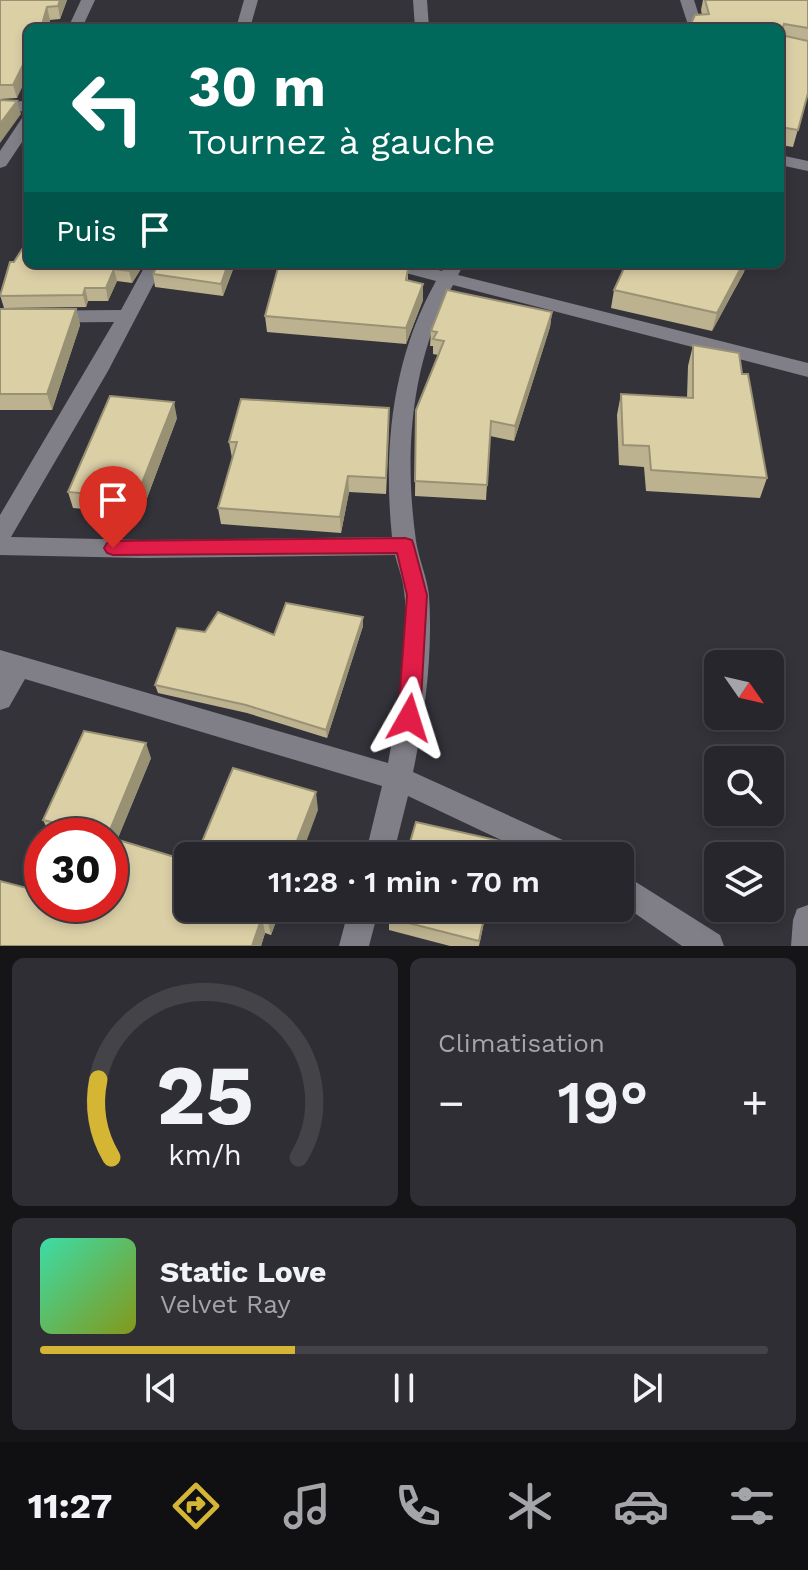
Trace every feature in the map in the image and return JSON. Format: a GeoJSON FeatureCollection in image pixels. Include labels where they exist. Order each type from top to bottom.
{"type":"FeatureCollection","features":[{"type":"Feature","properties":{"kind":"street"},"geometry":{"type":"LineString","coordinates":[[77,24],[88,0]]}},
{"type":"Feature","properties":{"kind":"street"},"geometry":{"type":"LineString","coordinates":[[244,24],[251,0]]}},
{"type":"Feature","properties":{"kind":"street"},"geometry":{"type":"LineString","coordinates":[[420,0],[422,24]]}},
{"type":"Feature","properties":{"kind":"street"},"geometry":{"type":"LineString","coordinates":[[687,0],[695,24]]}},
{"type":"Feature","properties":{"kind":"street"},"geometry":{"type":"LineString","coordinates":[[0,107],[24,106]]}},
{"type":"Feature","properties":{"kind":"street"},"geometry":{"type":"LineString","coordinates":[[0,163],[24,127]]}},
{"type":"Feature","properties":{"kind":"street"},"geometry":{"type":"LineString","coordinates":[[784,161],[808,166]]}},
{"type":"Feature","properties":{"kind":"street"},"geometry":{"type":"LineString","coordinates":[[0,535],[64,431],[153,268]]}},
{"type":"Feature","properties":{"kind":"street"},"geometry":{"type":"LineString","coordinates":[[383,842],[400,779],[413,677],[417,595],[405,546],[397,449],[406,384],[425,321],[452,270],[808,370]]}},
{"type":"Feature","properties":{"kind":"street"},"geometry":{"type":"LineString","coordinates":[[0,317],[127,316]]}},
{"type":"Feature","properties":{"kind":"street"},"geometry":{"type":"LineString","coordinates":[[0,546],[142,549],[405,546]]}},
{"type":"Feature","properties":{"kind":"street"},"geometry":{"type":"LineString","coordinates":[[0,699],[10,664],[400,779],[536,842]]}},
{"type":"Feature","properties":{"kind":"street"},"geometry":{"type":"LineString","coordinates":[[634,895],[709,946]]}},
{"type":"Feature","properties":{"kind":"street"},"geometry":{"type":"LineString","coordinates":[[806,946],[808,920]]}},
{"type":"Feature","properties":{"kind":"street"},"geometry":{"type":"LineString","coordinates":[[354,946],[360,922]]}},
{"type":"Feature","properties":{"kind":"building"},"geometry":{"type":"Polygon","coordinates":[[[0,0],[60,0],[58,6],[47,7],[42,24],[24,24],[24,63],[13,85],[0,85],[0,0]]]}},
{"type":"Feature","properties":{"kind":"building"},"geometry":{"type":"Polygon","coordinates":[[[705,0],[808,0],[808,28],[784,24],[691,24],[695,15],[709,14],[705,0]]]}},
{"type":"Feature","properties":{"kind":"building"},"geometry":{"type":"Polygon","coordinates":[[[784,36],[808,41],[808,93],[798,130],[784,128],[784,36]]]}},
{"type":"Feature","properties":{"kind":"building"},"geometry":{"type":"Polygon","coordinates":[[[0,100],[17,101],[0,124],[0,100]]]}},
{"type":"Feature","properties":{"kind":"building"},"geometry":{"type":"Polygon","coordinates":[[[24,246],[24,268],[131,268],[129,271],[114,269],[106,288],[85,288],[83,295],[0,296],[10,262],[14,262],[24,246]]]}},
{"type":"Feature","properties":{"kind":"building"},"geometry":{"type":"Polygon","coordinates":[[[156,268],[227,268],[221,284],[153,274],[156,268]]]}},
{"type":"Feature","properties":{"kind":"building"},"geometry":{"type":"Polygon","coordinates":[[[278,268],[408,269],[406,280],[423,284],[406,328],[265,316],[278,268]]]}},
{"type":"Feature","properties":{"kind":"building"},"geometry":{"type":"Polygon","coordinates":[[[624,268],[741,268],[717,313],[614,290],[624,268]]]}},
{"type":"Feature","properties":{"kind":"building"},"geometry":{"type":"Polygon","coordinates":[[[447,290],[552,312],[515,426],[491,421],[487,485],[415,481],[416,410],[444,341],[433,339],[437,332],[431,331],[447,290]]]}},
{"type":"Feature","properties":{"kind":"building"},"geometry":{"type":"Polygon","coordinates":[[[0,309],[76,309],[47,394],[0,394],[0,309]]]}},
{"type":"Feature","properties":{"kind":"building"},"geometry":{"type":"Polygon","coordinates":[[[693,345],[739,353],[742,374],[748,374],[767,478],[651,470],[649,446],[623,445],[621,394],[693,398],[693,345]]]}},
{"type":"Feature","properties":{"kind":"building"},"geometry":{"type":"Polygon","coordinates":[[[110,396],[174,402],[136,498],[68,492],[110,396]]]}},
{"type":"Feature","properties":{"kind":"building"},"geometry":{"type":"Polygon","coordinates":[[[241,399],[389,408],[386,478],[348,476],[340,517],[218,508],[237,442],[229,442],[241,399]]]}},
{"type":"Feature","properties":{"kind":"building"},"geometry":{"type":"Polygon","coordinates":[[[286,603],[363,617],[326,730],[246,705],[155,685],[177,628],[205,632],[218,612],[274,635],[286,603]]]}},
{"type":"Feature","properties":{"kind":"building"},"geometry":{"type":"Polygon","coordinates":[[[84,731],[146,743],[115,818],[44,818],[84,731]]]}},
{"type":"Feature","properties":{"kind":"building"},"geometry":{"type":"Polygon","coordinates":[[[233,768],[316,792],[296,842],[202,842],[233,768]]]}},
{"type":"Feature","properties":{"kind":"building"},"geometry":{"type":"Polygon","coordinates":[[[416,822],[500,841],[500,842],[410,842],[416,822]]]}},
{"type":"Feature","properties":{"kind":"building"},"geometry":{"type":"Polygon","coordinates":[[[128,843],[174,857],[174,922],[260,922],[252,946],[0,946],[0,881],[24,887],[24,922],[128,922],[128,843]]]}},
{"type":"Feature","properties":{"kind":"building"},"geometry":{"type":"Polygon","coordinates":[[[405,922],[483,922],[479,941],[405,922]]]}},
{"type":"Feature","properties":{"kind":"route"},"geometry":{"type":"LineString","coordinates":[[113,548],[405,546],[417,595],[409,718]]}}]}
